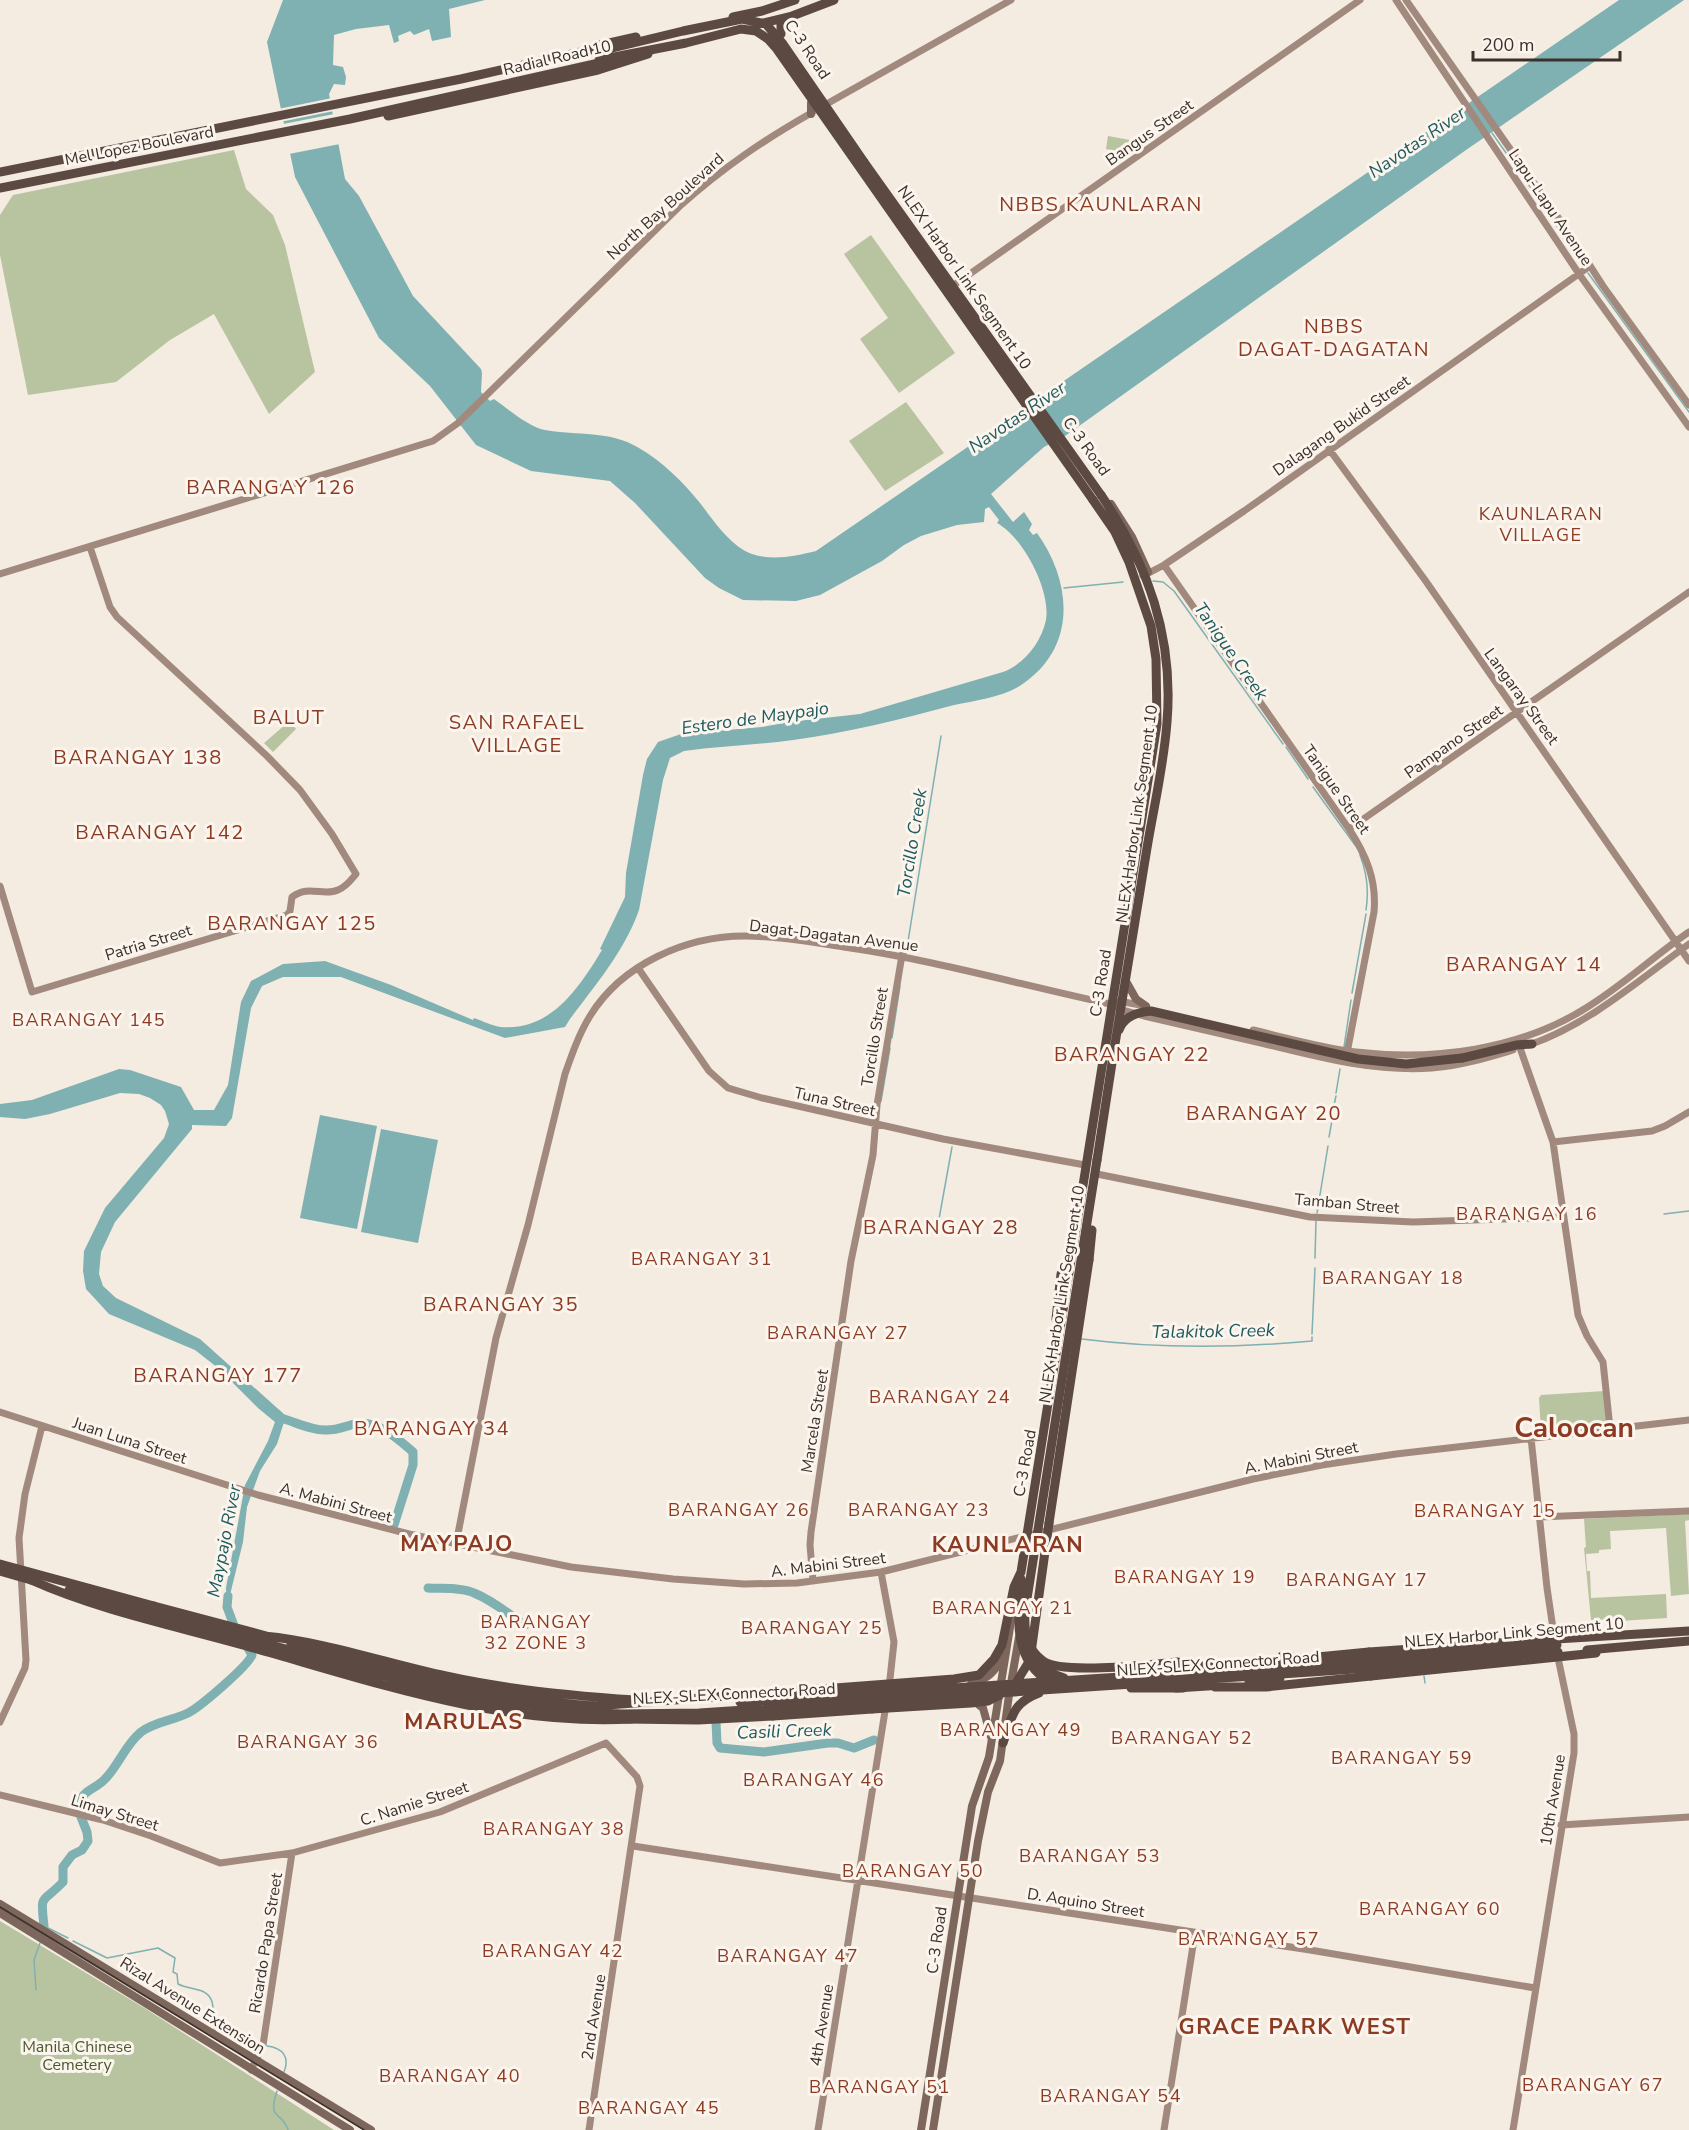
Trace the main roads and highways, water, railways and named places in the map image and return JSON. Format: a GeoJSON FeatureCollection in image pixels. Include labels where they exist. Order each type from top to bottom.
{"type":"FeatureCollection","features":[{"type":"Feature","properties":{"kind":"highway","name":"Radial Road 10"},"geometry":{"type":"LineString","coordinates":[[278,116],[609,46],[762,11],[795,0]]}},
{"type":"Feature","properties":{"kind":"highway","name":"Radial Road 10"},"geometry":{"type":"LineString","coordinates":[[283,132],[612,60],[742,26],[773,22],[834,0]]}},
{"type":"Feature","properties":{"kind":"highway"},"geometry":{"type":"LineString","coordinates":[[781,34],[785,18]]}},
{"type":"Feature","properties":{"kind":"highway","name":"NLEX Harbor Link Segment 10"},"geometry":{"type":"LineString","coordinates":[[683,31],[742,20],[758,22],[771,29],[1123,526],[1155,601],[1161,627],[1168,695],[1167,722],[1025,1611],[1026,1635],[1031,1650],[1044,1663],[1076,1668],[1282,1656],[1341,1666],[1689,1641]]}},
{"type":"Feature","properties":{"kind":"highway"},"geometry":{"type":"LineString","coordinates":[[742,26],[769,36]]}},
{"type":"Feature","properties":{"kind":"highway","name":"NLEX Harbor Link Segment 10"},"geometry":{"type":"LineString","coordinates":[[686,43],[741,29],[756,31],[773,43],[1114,532],[1129,562],[1151,626],[1158,695],[1153,751],[1021,1572]]}},
{"type":"Feature","properties":{"kind":"highway"},"geometry":{"type":"LineString","coordinates":[[683,31],[598,56],[686,43]]}},
{"type":"Feature","properties":{"kind":"highway"},"geometry":{"type":"LineString","coordinates":[[442,82],[460,75],[636,37],[683,31]]}},
{"type":"Feature","properties":{"kind":"highway"},"geometry":{"type":"LineString","coordinates":[[350,119],[391,116],[448,104],[598,70],[686,43]]}},
{"type":"Feature","properties":{"kind":"highway"},"geometry":{"type":"LineString","coordinates":[[609,46],[612,60]]}},
{"type":"Feature","properties":{"kind":"highway","name":"Mel Lopez Boulevard"},"geometry":{"type":"LineString","coordinates":[[0,172],[278,116]]}},
{"type":"Feature","properties":{"kind":"highway","name":"Mel Lopez Boulevard"},"geometry":{"type":"LineString","coordinates":[[0,188],[283,132]]}},
{"type":"Feature","properties":{"kind":"highway"},"geometry":{"type":"LineString","coordinates":[[1114,1050],[1121,1025],[1126,1019],[1131,1015],[1151,1011],[1317,1052],[1406,1064],[1462,1058],[1516,1045],[1532,1044]]}},
{"type":"Feature","properties":{"kind":"highway"},"geometry":{"type":"LineString","coordinates":[[568,1711],[603,1718],[646,1721],[709,1719],[971,1703],[988,1701],[1015,1685],[1030,1660],[1035,1635],[1049,1523],[1086,1283],[1097,1160]]}},
{"type":"Feature","properties":{"kind":"highway"},"geometry":{"type":"LineString","coordinates":[[1049,1399],[1061,1274]]}},
{"type":"Feature","properties":{"kind":"highway","name":"NLEX-SLEX Connector Road"},"geometry":{"type":"LineString","coordinates":[[0,1564],[450,1686],[516,1698],[594,1706],[698,1705],[1341,1666]]}},
{"type":"Feature","properties":{"kind":"highway","name":"NLEX-SLEX Connector Road"},"geometry":{"type":"LineString","coordinates":[[0,1571],[439,1691],[568,1711],[621,1714],[699,1713],[1341,1666]]}},
{"type":"Feature","properties":{"kind":"highway"},"geometry":{"type":"LineString","coordinates":[[1021,1572],[1018,1629],[1021,1647],[1034,1670],[1045,1679],[1064,1688],[1083,1693],[1223,1685],[1341,1666]]}},
{"type":"Feature","properties":{"kind":"highway"},"geometry":{"type":"LineString","coordinates":[[594,1706],[954,1679],[979,1675],[986,1669],[1002,1645],[1014,1587],[1021,1572]]}},
{"type":"Feature","properties":{"kind":"highway"},"geometry":{"type":"LineString","coordinates":[[31,1580],[86,1602],[414,1694],[515,1714],[601,1720],[636,1719],[886,1703]]}},
{"type":"Feature","properties":{"kind":"highway"},"geometry":{"type":"LineString","coordinates":[[1024,1613],[1023,1631],[1028,1654],[1045,1671],[1064,1678]]}},
{"type":"Feature","properties":{"kind":"highway"},"geometry":{"type":"LineString","coordinates":[[1006,1682],[1499,1642],[1689,1631]]}},
{"type":"Feature","properties":{"kind":"highway","name":"NLEX Harbor Link Segment 10"},"geometry":{"type":"LineString","coordinates":[[1341,1666],[1689,1631]]}},
{"type":"Feature","properties":{"kind":"highway"},"geometry":{"type":"LineString","coordinates":[[264,1636],[308,1641],[444,1676],[518,1689],[656,1701],[751,1699],[889,1689]]}},
{"type":"Feature","properties":{"kind":"highway"},"geometry":{"type":"LineString","coordinates":[[1004,1695],[1122,1688],[1266,1687],[1512,1663],[1689,1641]]}},
{"type":"Feature","properties":{"kind":"highway"},"geometry":{"type":"LineString","coordinates":[[1121,1673],[1122,1688]]}},
{"type":"Feature","properties":{"kind":"highway"},"geometry":{"type":"LineString","coordinates":[[1003,1743],[1019,1703],[1039,1693]]}},
{"type":"Feature","properties":{"kind":"main road","name":"C-3 Road"},"geometry":{"type":"LineString","coordinates":[[762,11],[773,22],[954,285],[1124,522],[1136,544],[1158,600],[1169,660],[1171,696],[1169,723],[1039,1532],[1024,1613],[1004,1695],[996,1716],[989,1757],[972,1806],[921,2130]]}},
{"type":"Feature","properties":{"kind":"main road","name":"C-3 Road"},"geometry":{"type":"LineString","coordinates":[[762,11],[762,24],[786,70],[811,103],[813,112],[1109,529],[1124,555],[1148,628],[1155,679],[1155,722],[1008,1638],[1006,1682]]}},
{"type":"Feature","properties":{"kind":"main road"},"geometry":{"type":"LineString","coordinates":[[1148,628],[1163,624]]}},
{"type":"Feature","properties":{"kind":"main road"},"geometry":{"type":"LineString","coordinates":[[1127,983],[1136,999],[1146,1006]]}},
{"type":"Feature","properties":{"kind":"main road"},"geometry":{"type":"LineString","coordinates":[[1119,1028],[1133,1017],[1144,1016]]}},
{"type":"Feature","properties":{"kind":"main road"},"geometry":{"type":"LineString","coordinates":[[971,1684],[989,1676],[997,1668],[1008,1638]]}},
{"type":"Feature","properties":{"kind":"main road"},"geometry":{"type":"LineString","coordinates":[[889,1689],[1006,1682]]}},
{"type":"Feature","properties":{"kind":"main road","name":"C-3 Road"},"geometry":{"type":"LineString","coordinates":[[933,2130],[986,1800],[1000,1761],[1003,1743],[1006,1718],[1004,1695]]}},
{"type":"Feature","properties":{"kind":"main road"},"geometry":{"type":"LineString","coordinates":[[886,1703],[1004,1695]]}},
{"type":"Feature","properties":{"kind":"main road"},"geometry":{"type":"LineString","coordinates":[[962,1699],[975,1702],[983,1708],[992,1742]]}},
{"type":"Feature","properties":{"kind":"main road"},"geometry":{"type":"LineString","coordinates":[[996,1716],[1006,1718]]}},
{"type":"Feature","properties":{"kind":"main road","name":"Rizal Avenue Extension"},"geometry":{"type":"LineString","coordinates":[[0,1904],[371,2130]]}},
{"type":"Feature","properties":{"kind":"main road","name":"Rizal Avenue Extension"},"geometry":{"type":"LineString","coordinates":[[0,1913],[350,2130]]}},
{"type":"Feature","properties":{"kind":"water","name":"Navotas River"},"geometry":{"type":"Polygon","coordinates":[[[283,0],[485,0],[449,9],[451,37],[432,41],[429,29],[414,35],[410,31],[398,36],[399,41],[394,43],[389,25],[356,29],[334,35],[333,65],[343,67],[346,77],[345,85],[334,84],[329,94],[345,179],[359,196],[413,296],[481,369],[481,392],[490,401],[494,399],[532,425],[545,430],[617,438],[639,448],[680,480],[723,532],[737,545],[752,554],[776,557],[816,551],[1619,0],[1684,0],[1466,150],[1065,436],[1044,447],[991,494],[1013,522],[1024,512],[1032,524],[1029,530],[1033,535],[1037,533],[1049,552],[1062,592],[1064,612],[1061,632],[1053,651],[1041,668],[1024,683],[1008,692],[990,697],[854,730],[793,740],[684,751],[670,758],[663,780],[639,910],[626,940],[565,1027],[505,1038],[341,977],[283,977],[262,986],[251,1008],[232,1118],[226,1126],[192,1125],[192,1129],[115,1222],[101,1252],[99,1274],[103,1286],[116,1298],[200,1339],[286,1416],[277,1444],[260,1471],[247,1507],[243,1542],[227,1607],[226,1588],[245,1485],[268,1441],[275,1422],[218,1368],[195,1350],[109,1314],[86,1289],[83,1271],[84,1251],[105,1208],[164,1138],[169,1124],[165,1111],[161,1105],[150,1098],[139,1094],[120,1093],[25,1119],[0,1117],[0,1104],[32,1100],[119,1069],[130,1070],[181,1087],[194,1110],[214,1110],[228,1085],[241,1002],[251,981],[283,964],[325,961],[391,985],[473,1020],[474,1018],[501,1027],[535,1022],[562,1004],[584,979],[602,950],[600,949],[625,897],[626,873],[643,775],[647,759],[658,742],[681,734],[762,727],[860,714],[1003,672],[1018,664],[1030,652],[1044,629],[1046,620],[1044,594],[1033,565],[1016,540],[997,523],[999,520],[989,507],[985,509],[984,522],[957,525],[921,536],[882,561],[820,595],[796,601],[743,600],[705,578],[635,503],[610,481],[531,471],[476,445],[430,386],[379,338],[295,177],[267,42],[283,0]]]}},
{"type":"Feature","properties":{"kind":"water"},"geometry":{"type":"Polygon","coordinates":[[[320,1115],[377,1126],[357,1229],[300,1218],[320,1115]]]}},
{"type":"Feature","properties":{"kind":"water"},"geometry":{"type":"Polygon","coordinates":[[[381,1129],[438,1140],[418,1243],[361,1232],[381,1129]]]}},
{"type":"Feature","properties":{"kind":"waterway"},"geometry":{"type":"LineString","coordinates":[[1492,133],[1545,208]]}},
{"type":"Feature","properties":{"kind":"waterway"},"geometry":{"type":"LineString","coordinates":[[1549,214],[1583,267]]}},
{"type":"Feature","properties":{"kind":"waterway"},"geometry":{"type":"LineString","coordinates":[[1588,273],[1689,412]]}},
{"type":"Feature","properties":{"kind":"waterway","name":"Tanigue Creek"},"geometry":{"type":"LineString","coordinates":[[1153,581],[1163,582],[1174,591],[1283,744]]}},
{"type":"Feature","properties":{"kind":"waterway","name":"Tanigue Creek"},"geometry":{"type":"LineString","coordinates":[[1064,588],[1123,582]]}},
{"type":"Feature","properties":{"kind":"waterway","name":"Torcillo Creek"},"geometry":{"type":"LineString","coordinates":[[906,954],[941,736]]}},
{"type":"Feature","properties":{"kind":"waterway","name":"Tanigue Creek"},"geometry":{"type":"LineString","coordinates":[[1286,747],[1308,779]]}},
{"type":"Feature","properties":{"kind":"waterway","name":"Tanigue Creek"},"geometry":{"type":"LineString","coordinates":[[1313,787],[1355,845]]}},
{"type":"Feature","properties":{"kind":"waterway","name":"Tanigue Creek"},"geometry":{"type":"LineString","coordinates":[[1360,855],[1367,882],[1366,910]]}},
{"type":"Feature","properties":{"kind":"waterway","name":"Tanigue Creek"},"geometry":{"type":"LineString","coordinates":[[1352,993],[1366,914]]}},
{"type":"Feature","properties":{"kind":"waterway","name":"Torcillo Creek"},"geometry":{"type":"LineString","coordinates":[[892,1038],[900,986]]}},
{"type":"Feature","properties":{"kind":"waterway","name":"Tanigue Creek"},"geometry":{"type":"LineString","coordinates":[[1344,1047],[1351,1000]]}},
{"type":"Feature","properties":{"kind":"waterway","name":"Torcillo Creek"},"geometry":{"type":"LineString","coordinates":[[881,1101],[890,1048]]}},
{"type":"Feature","properties":{"kind":"waterway","name":"Tanigue Creek"},"geometry":{"type":"LineString","coordinates":[[1336,1093],[1340,1069]]}},
{"type":"Feature","properties":{"kind":"waterway","name":"Tanigue Creek"},"geometry":{"type":"LineString","coordinates":[[1334,1105],[1336,1096]]}},
{"type":"Feature","properties":{"kind":"waterway","name":"Tanigue Creek"},"geometry":{"type":"LineString","coordinates":[[1329,1137],[1333,1115]]}},
{"type":"Feature","properties":{"kind":"waterway","name":"Tanigue Creek"},"geometry":{"type":"LineString","coordinates":[[1317,1213],[1328,1146]]}},
{"type":"Feature","properties":{"kind":"waterway"},"geometry":{"type":"LineString","coordinates":[[939,1219],[952,1147]]}},
{"type":"Feature","properties":{"kind":"waterway"},"geometry":{"type":"LineString","coordinates":[[1664,1214],[1689,1211]]}},
{"type":"Feature","properties":{"kind":"waterway","name":"Tanigue Creek"},"geometry":{"type":"LineString","coordinates":[[1315,1258],[1316,1220]]}},
{"type":"Feature","properties":{"kind":"waterway","name":"Tanigue Creek"},"geometry":{"type":"LineString","coordinates":[[1312,1334],[1315,1268]]}},
{"type":"Feature","properties":{"kind":"waterway","name":"Talakitok Creek"},"geometry":{"type":"LineString","coordinates":[[1082,1339],[1139,1345],[1197,1346],[1312,1341],[1312,1337]]}},
{"type":"Feature","properties":{"kind":"waterway","name":"Casili Creek"},"geometry":{"type":"LineString","coordinates":[[277,1414],[281,1418],[322,1430],[363,1423],[371,1424],[387,1431],[413,1452],[413,1465],[394,1525]]}},
{"type":"Feature","properties":{"kind":"waterway","name":"Casili Creek"},"geometry":{"type":"LineString","coordinates":[[428,1588],[469,1591],[481,1596],[525,1625]]}},
{"type":"Feature","properties":{"kind":"waterway","name":"Maypajo River"},"geometry":{"type":"LineString","coordinates":[[228,1596],[227,1607],[236,1631]]}},
{"type":"Feature","properties":{"kind":"waterway","name":"Maypajo River"},"geometry":{"type":"LineString","coordinates":[[81,1813],[84,1795],[105,1779],[141,1732],[188,1713],[242,1668],[252,1655],[245,1643]]}},
{"type":"Feature","properties":{"kind":"waterway"},"geometry":{"type":"LineString","coordinates":[[1424,1676],[1425,1683]]}},
{"type":"Feature","properties":{"kind":"waterway","name":"Casili Creek"},"geometry":{"type":"LineString","coordinates":[[716,1722],[717,1743],[720,1748],[764,1752],[828,1743],[838,1743],[854,1748],[874,1740]]}},
{"type":"Feature","properties":{"kind":"waterway","name":"Maypajo River"},"geometry":{"type":"LineString","coordinates":[[44,1926],[42,1908],[44,1900],[63,1882],[63,1867],[72,1855],[82,1850],[88,1841],[81,1817]]}},
{"type":"Feature","properties":{"kind":"waterway"},"geometry":{"type":"LineString","coordinates":[[44,1926],[68,1938]]}},
{"type":"Feature","properties":{"kind":"waterway"},"geometry":{"type":"LineString","coordinates":[[73,1941],[107,1958],[158,1948],[175,1958],[173,1972],[177,1974],[178,1984],[202,1991],[211,1999],[215,2031]]}},
{"type":"Feature","properties":{"kind":"waterway"},"geometry":{"type":"LineString","coordinates":[[36,1990],[34,1960],[40,1943]]}},
{"type":"Feature","properties":{"kind":"waterway"},"geometry":{"type":"LineString","coordinates":[[248,2050],[260,2046]]}},
{"type":"Feature","properties":{"kind":"waterway"},"geometry":{"type":"LineString","coordinates":[[267,2046],[284,2054],[286,2062],[284,2072]]}},
{"type":"Feature","properties":{"kind":"waterway"},"geometry":{"type":"LineString","coordinates":[[277,2091],[274,2101],[275,2112],[288,2130]]}},
{"type":"Feature","properties":{"kind":"tram line"},"geometry":{"type":"LineString","coordinates":[[0,1907],[364,2130]]}},
{"type":"Feature","properties":{"kind":"district","name":"NBBS KAUNLARAN"},"geometry":{"type":"Point","coordinates":[1101,204]}},
{"type":"Feature","properties":{"kind":"district","name":"NBBS DAGAT-DAGATAN"},"geometry":{"type":"Point","coordinates":[1334,338]}},
{"type":"Feature","properties":{"kind":"district","name":"BARANGAY 126"},"geometry":{"type":"Point","coordinates":[271,487]}},
{"type":"Feature","properties":{"kind":"district","name":"KAUNLARAN VILLAGE"},"geometry":{"type":"Point","coordinates":[1541,524]}},
{"type":"Feature","properties":{"kind":"district","name":"BALUT"},"geometry":{"type":"Point","coordinates":[289,717]}},
{"type":"Feature","properties":{"kind":"district","name":"SAN RAFAEL VILLAGE"},"geometry":{"type":"Point","coordinates":[517,734]}},
{"type":"Feature","properties":{"kind":"district","name":"BARANGAY 138"},"geometry":{"type":"Point","coordinates":[138,757]}},
{"type":"Feature","properties":{"kind":"district","name":"BARANGAY 142"},"geometry":{"type":"Point","coordinates":[160,832]}},
{"type":"Feature","properties":{"kind":"district","name":"BARANGAY 125"},"geometry":{"type":"Point","coordinates":[292,923]}},
{"type":"Feature","properties":{"kind":"district","name":"BARANGAY 14"},"geometry":{"type":"Point","coordinates":[1524,964]}},
{"type":"Feature","properties":{"kind":"district","name":"BARANGAY 145"},"geometry":{"type":"Point","coordinates":[89,1020]}},
{"type":"Feature","properties":{"kind":"district","name":"BARANGAY 22"},"geometry":{"type":"Point","coordinates":[1132,1054]}},
{"type":"Feature","properties":{"kind":"district","name":"BARANGAY 20"},"geometry":{"type":"Point","coordinates":[1264,1113]}},
{"type":"Feature","properties":{"kind":"district","name":"BARANGAY 16"},"geometry":{"type":"Point","coordinates":[1527,1214]}},
{"type":"Feature","properties":{"kind":"district","name":"BARANGAY 28"},"geometry":{"type":"Point","coordinates":[941,1227]}},
{"type":"Feature","properties":{"kind":"district","name":"BARANGAY 31"},"geometry":{"type":"Point","coordinates":[702,1259]}},
{"type":"Feature","properties":{"kind":"district","name":"BARANGAY 18"},"geometry":{"type":"Point","coordinates":[1393,1278]}},
{"type":"Feature","properties":{"kind":"district","name":"BARANGAY 35"},"geometry":{"type":"Point","coordinates":[501,1304]}},
{"type":"Feature","properties":{"kind":"district","name":"BARANGAY 27"},"geometry":{"type":"Point","coordinates":[838,1333]}},
{"type":"Feature","properties":{"kind":"district","name":"BARANGAY 177"},"geometry":{"type":"Point","coordinates":[218,1375]}},
{"type":"Feature","properties":{"kind":"district","name":"BARANGAY 24"},"geometry":{"type":"Point","coordinates":[940,1397]}},
{"type":"Feature","properties":{"kind":"district","name":"Caloocan"},"geometry":{"type":"Point","coordinates":[1574,1427]}},
{"type":"Feature","properties":{"kind":"district","name":"BARANGAY 34"},"geometry":{"type":"Point","coordinates":[432,1428]}},
{"type":"Feature","properties":{"kind":"district","name":"BARANGAY 26"},"geometry":{"type":"Point","coordinates":[739,1510]}},
{"type":"Feature","properties":{"kind":"district","name":"BARANGAY 23"},"geometry":{"type":"Point","coordinates":[919,1510]}},
{"type":"Feature","properties":{"kind":"district","name":"BARANGAY 15"},"geometry":{"type":"Point","coordinates":[1485,1511]}},
{"type":"Feature","properties":{"kind":"district","name":"MAYPAJO"},"geometry":{"type":"Point","coordinates":[457,1543]}},
{"type":"Feature","properties":{"kind":"district","name":"KAUNLARAN"},"geometry":{"type":"Point","coordinates":[1008,1544]}},
{"type":"Feature","properties":{"kind":"district","name":"BARANGAY 19"},"geometry":{"type":"Point","coordinates":[1185,1577]}},
{"type":"Feature","properties":{"kind":"district","name":"BARANGAY 17"},"geometry":{"type":"Point","coordinates":[1357,1580]}},
{"type":"Feature","properties":{"kind":"district","name":"BARANGAY 21"},"geometry":{"type":"Point","coordinates":[1003,1608]}},
{"type":"Feature","properties":{"kind":"district","name":"BARANGAY 25"},"geometry":{"type":"Point","coordinates":[812,1628]}},
{"type":"Feature","properties":{"kind":"district","name":"BARANGAY 32 ZONE 3"},"geometry":{"type":"Point","coordinates":[536,1632]}},
{"type":"Feature","properties":{"kind":"district","name":"MARULAS"},"geometry":{"type":"Point","coordinates":[464,1721]}},
{"type":"Feature","properties":{"kind":"district","name":"BARANGAY 49"},"geometry":{"type":"Point","coordinates":[1011,1730]}},
{"type":"Feature","properties":{"kind":"district","name":"BARANGAY 52"},"geometry":{"type":"Point","coordinates":[1182,1738]}},
{"type":"Feature","properties":{"kind":"district","name":"BARANGAY 36"},"geometry":{"type":"Point","coordinates":[308,1742]}},
{"type":"Feature","properties":{"kind":"district","name":"BARANGAY 59"},"geometry":{"type":"Point","coordinates":[1402,1758]}},
{"type":"Feature","properties":{"kind":"district","name":"BARANGAY 46"},"geometry":{"type":"Point","coordinates":[814,1780]}},
{"type":"Feature","properties":{"kind":"district","name":"BARANGAY 38"},"geometry":{"type":"Point","coordinates":[554,1829]}},
{"type":"Feature","properties":{"kind":"district","name":"BARANGAY 53"},"geometry":{"type":"Point","coordinates":[1090,1856]}},
{"type":"Feature","properties":{"kind":"district","name":"BARANGAY 50"},"geometry":{"type":"Point","coordinates":[913,1871]}},
{"type":"Feature","properties":{"kind":"district","name":"BARANGAY 60"},"geometry":{"type":"Point","coordinates":[1430,1909]}},
{"type":"Feature","properties":{"kind":"district","name":"BARANGAY 57"},"geometry":{"type":"Point","coordinates":[1249,1939]}},
{"type":"Feature","properties":{"kind":"district","name":"BARANGAY 42"},"geometry":{"type":"Point","coordinates":[553,1951]}},
{"type":"Feature","properties":{"kind":"district","name":"BARANGAY 47"},"geometry":{"type":"Point","coordinates":[788,1956]}},
{"type":"Feature","properties":{"kind":"district","name":"GRACE PARK WEST"},"geometry":{"type":"Point","coordinates":[1295,2026]}},
{"type":"Feature","properties":{"kind":"district","name":"BARANGAY 40"},"geometry":{"type":"Point","coordinates":[450,2076]}},
{"type":"Feature","properties":{"kind":"district","name":"BARANGAY 67"},"geometry":{"type":"Point","coordinates":[1593,2085]}},
{"type":"Feature","properties":{"kind":"district","name":"BARANGAY 51"},"geometry":{"type":"Point","coordinates":[880,2087]}},
{"type":"Feature","properties":{"kind":"district","name":"BARANGAY 54"},"geometry":{"type":"Point","coordinates":[1111,2096]}},
{"type":"Feature","properties":{"kind":"district","name":"BARANGAY 45"},"geometry":{"type":"Point","coordinates":[649,2108]}},
{"type":"Feature","properties":{"kind":"water label","name":"Estero de Maypajo"},"geometry":{"type":"Point","coordinates":[755,718]}},
{"type":"Feature","properties":{"kind":"park label","name":"Manila Chinese Cemetery"},"geometry":{"type":"Point","coordinates":[77,2055]}}]}
